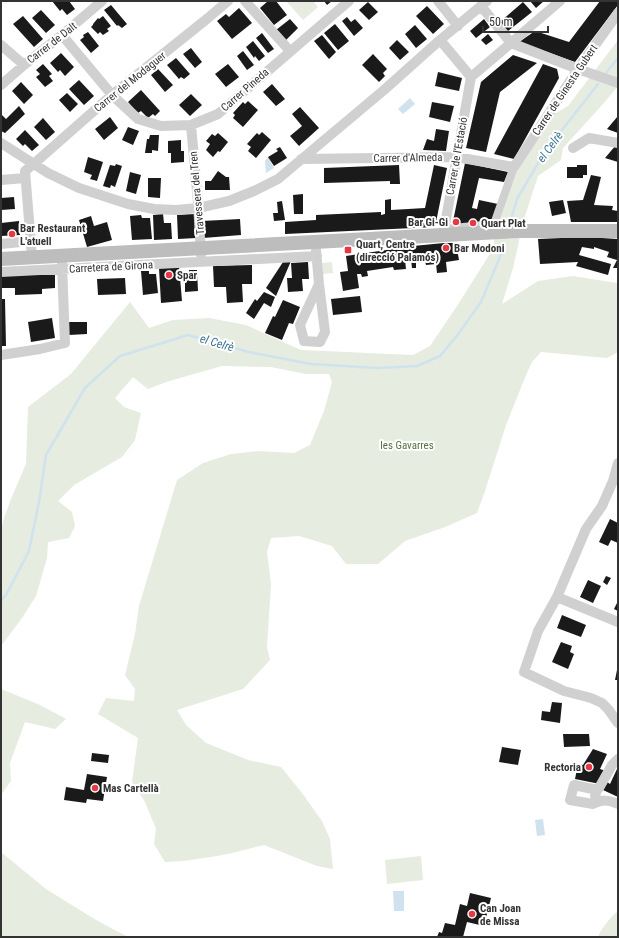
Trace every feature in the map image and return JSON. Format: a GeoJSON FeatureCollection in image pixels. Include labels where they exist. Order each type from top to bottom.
{"type":"FeatureCollection","features":[{"type":"Feature","properties":{"kind":"main road"},"geometry":{"type":"LineString","coordinates":[[1,259],[32,257],[62,263],[201,255],[315,242],[444,232],[618,231]]}},
{"type":"Feature","properties":{"kind":"street","name":"Carrer de Dalt"},"geometry":{"type":"LineString","coordinates":[[1,85],[102,1]]}},
{"type":"Feature","properties":{"kind":"street","name":"Carrer del Modaguer"},"geometry":{"type":"LineString","coordinates":[[25,178],[25,171],[112,95],[228,1]]}},
{"type":"Feature","properties":{"kind":"street"},"geometry":{"type":"LineString","coordinates":[[245,1],[290,51]]}},
{"type":"Feature","properties":{"kind":"street","name":"Carrer Pineda"},"geometry":{"type":"LineString","coordinates":[[62,35],[112,95],[138,119],[161,126],[191,125],[218,114],[349,1]]}},
{"type":"Feature","properties":{"kind":"street"},"geometry":{"type":"LineString","coordinates":[[438,1],[458,26]]}},
{"type":"Feature","properties":{"kind":"street"},"geometry":{"type":"LineString","coordinates":[[440,40],[471,77],[560,1]]}},
{"type":"Feature","properties":{"kind":"street"},"geometry":{"type":"LineString","coordinates":[[1,143],[48,173],[79,188],[128,204],[154,209],[176,210],[198,208],[229,201],[254,191],[278,178],[484,4],[511,43],[618,83]]}},
{"type":"Feature","properties":{"kind":"street","name":"Carrer de Ginesta Gubert"},"geometry":{"type":"LineString","coordinates":[[514,168],[578,69],[618,13]]}},
{"type":"Feature","properties":{"kind":"street"},"geometry":{"type":"LineString","coordinates":[[1,45],[24,65]]}},
{"type":"Feature","properties":{"kind":"street","name":"Carrer de l'Estació"},"geometry":{"type":"LineString","coordinates":[[444,232],[471,77]]}},
{"type":"Feature","properties":{"kind":"street","name":"Travessera del Tren"},"geometry":{"type":"LineString","coordinates":[[191,125],[201,255]]}},
{"type":"Feature","properties":{"kind":"street"},"geometry":{"type":"LineString","coordinates":[[573,148],[589,138],[618,143]]}},
{"type":"Feature","properties":{"kind":"street","name":"Carrer d'Almeda"},"geometry":{"type":"LineString","coordinates":[[302,159],[456,157],[514,168]]}},
{"type":"Feature","properties":{"kind":"street"},"geometry":{"type":"LineString","coordinates":[[444,232],[494,224],[514,168]]}},
{"type":"Feature","properties":{"kind":"street"},"geometry":{"type":"LineString","coordinates":[[1,180],[25,178],[32,257]]}},
{"type":"Feature","properties":{"kind":"street"},"geometry":{"type":"LineString","coordinates":[[1,244],[30,242]]}},
{"type":"Feature","properties":{"kind":"street"},"geometry":{"type":"LineString","coordinates":[[315,242],[325,332],[320,342],[304,341],[300,325],[319,284]]}},
{"type":"Feature","properties":{"kind":"street"},"geometry":{"type":"LineString","coordinates":[[201,255],[316,256]]}},
{"type":"Feature","properties":{"kind":"street"},"geometry":{"type":"LineString","coordinates":[[1,355],[40,349],[65,343],[62,263]]}},
{"type":"Feature","properties":{"kind":"street","name":"Carretera de Girona"},"geometry":{"type":"LineString","coordinates":[[1,272],[62,263]]}},
{"type":"Feature","properties":{"kind":"street"},"geometry":{"type":"LineString","coordinates":[[618,463],[602,506],[586,529],[556,597],[538,631],[524,672],[564,690],[602,703],[608,708],[618,722]]}},
{"type":"Feature","properties":{"kind":"street"},"geometry":{"type":"LineString","coordinates":[[556,597],[618,622]]}},
{"type":"Feature","properties":{"kind":"street"},"geometry":{"type":"LineString","coordinates":[[593,804],[597,790],[612,765],[618,759]]}},
{"type":"Feature","properties":{"kind":"street"},"geometry":{"type":"LineString","coordinates":[[597,790],[574,785],[570,800],[593,804],[599,800],[612,801],[618,804]]}},
{"type":"Feature","properties":{"kind":"green space"},"geometry":{"type":"Polygon","coordinates":[[[286,1],[313,1],[318,7],[303,20],[286,1]]]}},
{"type":"Feature","properties":{"kind":"green space","name":"les Gavarres"},"geometry":{"type":"Polygon","coordinates":[[[618,40],[618,86],[563,148],[561,160],[538,176],[524,219],[513,268],[502,304],[538,281],[573,276],[618,283],[618,352],[607,358],[541,352],[532,362],[506,425],[477,513],[445,527],[405,541],[378,564],[346,564],[332,546],[299,536],[271,538],[267,552],[271,584],[267,647],[270,660],[243,689],[177,710],[186,725],[206,743],[248,760],[281,767],[322,821],[330,839],[333,869],[317,866],[264,845],[217,856],[165,862],[154,844],[156,829],[145,802],[132,782],[138,738],[98,714],[106,698],[134,701],[135,689],[125,675],[135,634],[139,606],[177,480],[203,463],[231,454],[259,451],[294,453],[310,445],[324,411],[332,382],[329,374],[306,374],[271,367],[222,366],[166,382],[148,389],[133,377],[115,398],[124,407],[141,413],[135,440],[122,457],[74,485],[58,501],[72,512],[75,526],[69,538],[48,542],[47,558],[36,596],[1,646],[1,531],[11,499],[26,464],[28,407],[71,374],[130,302],[149,328],[173,320],[209,318],[246,325],[301,350],[413,355],[430,346],[493,249],[497,221],[515,173],[549,117],[568,106],[618,40]]]}},
{"type":"Feature","properties":{"kind":"green space"},"geometry":{"type":"Polygon","coordinates":[[[332,262],[333,273],[323,274],[322,263],[332,262]]]}},
{"type":"Feature","properties":{"kind":"green space"},"geometry":{"type":"Polygon","coordinates":[[[1,689],[40,705],[66,719],[55,729],[25,722],[10,763],[11,781],[1,795],[1,689]]]}},
{"type":"Feature","properties":{"kind":"green space"},"geometry":{"type":"Polygon","coordinates":[[[1,852],[46,889],[96,920],[128,937],[1,936],[1,852]]]}},
{"type":"Feature","properties":{"kind":"green space"},"geometry":{"type":"Polygon","coordinates":[[[421,856],[423,880],[387,884],[385,860],[421,856]]]}},
{"type":"Feature","properties":{"kind":"green space"},"geometry":{"type":"Polygon","coordinates":[[[618,911],[618,937],[598,937],[606,923],[618,911]]]}},
{"type":"Feature","properties":{"kind":"water"},"geometry":{"type":"Polygon","coordinates":[[[410,98],[415,104],[403,114],[398,109],[410,98]]]}},
{"type":"Feature","properties":{"kind":"water"},"geometry":{"type":"Polygon","coordinates":[[[268,157],[274,168],[266,173],[265,161],[268,157]]]}},
{"type":"Feature","properties":{"kind":"water"},"geometry":{"type":"Polygon","coordinates":[[[543,819],[545,835],[537,836],[535,820],[543,819]]]}},
{"type":"Feature","properties":{"kind":"water"},"geometry":{"type":"Polygon","coordinates":[[[393,891],[404,891],[404,911],[394,911],[393,891]]]}},
{"type":"Feature","properties":{"kind":"building"},"geometry":{"type":"Polygon","coordinates":[[[52,1],[69,1],[75,9],[67,15],[62,9],[60,11],[52,1]]]}},
{"type":"Feature","properties":{"kind":"building"},"geometry":{"type":"Polygon","coordinates":[[[268,1],[276,1],[287,15],[274,25],[260,8],[268,1]]]}},
{"type":"Feature","properties":{"kind":"building"},"geometry":{"type":"Polygon","coordinates":[[[324,1],[332,1],[327,5],[324,1]]]}},
{"type":"Feature","properties":{"kind":"building"},"geometry":{"type":"Polygon","coordinates":[[[530,1],[544,1],[536,8],[530,1]]]}},
{"type":"Feature","properties":{"kind":"building"},"geometry":{"type":"Polygon","coordinates":[[[600,1],[618,1],[618,5],[575,62],[519,42],[535,31],[569,42],[600,1]]]}},
{"type":"Feature","properties":{"kind":"building"},"geometry":{"type":"Polygon","coordinates":[[[368,2],[378,12],[369,20],[359,10],[368,2]]]}},
{"type":"Feature","properties":{"kind":"building"},"geometry":{"type":"Polygon","coordinates":[[[523,2],[532,12],[508,31],[500,22],[523,2]]]}},
{"type":"Feature","properties":{"kind":"building"},"geometry":{"type":"Polygon","coordinates":[[[111,5],[127,24],[122,28],[118,25],[117,26],[104,10],[111,5]]]}},
{"type":"Feature","properties":{"kind":"building"},"geometry":{"type":"Polygon","coordinates":[[[427,6],[444,24],[433,34],[416,16],[427,6]]]}},
{"type":"Feature","properties":{"kind":"building"},"geometry":{"type":"Polygon","coordinates":[[[239,8],[252,23],[232,39],[217,21],[226,14],[229,17],[239,8]]]}},
{"type":"Feature","properties":{"kind":"building"},"geometry":{"type":"Polygon","coordinates":[[[41,10],[55,25],[46,33],[32,18],[41,10]]]}},
{"type":"Feature","properties":{"kind":"building"},"geometry":{"type":"Polygon","coordinates":[[[23,16],[43,39],[34,47],[13,24],[23,16]]]}},
{"type":"Feature","properties":{"kind":"building"},"geometry":{"type":"Polygon","coordinates":[[[103,16],[111,26],[107,29],[109,31],[103,35],[100,32],[98,34],[91,27],[98,18],[99,19],[103,16]]]}},
{"type":"Feature","properties":{"kind":"building"},"geometry":{"type":"Polygon","coordinates":[[[347,17],[351,22],[355,19],[363,28],[354,36],[342,21],[347,17]]]}},
{"type":"Feature","properties":{"kind":"building"},"geometry":{"type":"Polygon","coordinates":[[[290,19],[298,28],[285,41],[276,30],[290,19]]]}},
{"type":"Feature","properties":{"kind":"building"},"geometry":{"type":"Polygon","coordinates":[[[484,19],[490,27],[476,38],[470,31],[484,19]]]}},
{"type":"Feature","properties":{"kind":"building"},"geometry":{"type":"Polygon","coordinates":[[[335,24],[349,41],[338,50],[324,33],[335,24]]]}},
{"type":"Feature","properties":{"kind":"building"},"geometry":{"type":"Polygon","coordinates":[[[415,25],[427,39],[416,48],[405,34],[415,25]]]}},
{"type":"Feature","properties":{"kind":"building"},"geometry":{"type":"Polygon","coordinates":[[[88,32],[99,46],[91,53],[80,40],[84,37],[83,35],[88,32]]]}},
{"type":"Feature","properties":{"kind":"building"},"geometry":{"type":"Polygon","coordinates":[[[262,33],[274,49],[268,53],[256,38],[262,33]]]}},
{"type":"Feature","properties":{"kind":"building"},"geometry":{"type":"Polygon","coordinates":[[[488,34],[493,40],[486,45],[481,40],[488,34]]]}},
{"type":"Feature","properties":{"kind":"building"},"geometry":{"type":"Polygon","coordinates":[[[322,35],[336,52],[329,59],[314,41],[322,35]]]}},
{"type":"Feature","properties":{"kind":"building"},"geometry":{"type":"Polygon","coordinates":[[[397,40],[409,52],[400,60],[389,48],[397,40]]]}},
{"type":"Feature","properties":{"kind":"building"},"geometry":{"type":"Polygon","coordinates":[[[253,41],[265,56],[259,61],[255,56],[254,58],[246,47],[253,41]]]}},
{"type":"Feature","properties":{"kind":"building"},"geometry":{"type":"Polygon","coordinates":[[[191,48],[202,62],[195,68],[183,54],[191,48]]]}},
{"type":"Feature","properties":{"kind":"building"},"geometry":{"type":"Polygon","coordinates":[[[243,51],[254,65],[247,70],[237,56],[243,51]]]}},
{"type":"Feature","properties":{"kind":"building"},"geometry":{"type":"Polygon","coordinates":[[[61,53],[74,67],[65,76],[60,70],[58,72],[50,63],[61,53]]]}},
{"type":"Feature","properties":{"kind":"building"},"geometry":{"type":"Polygon","coordinates":[[[373,54],[387,69],[383,73],[385,76],[379,82],[362,65],[373,54]]]}},
{"type":"Feature","properties":{"kind":"building"},"geometry":{"type":"Polygon","coordinates":[[[513,55],[537,63],[500,92],[486,152],[466,148],[481,82],[513,55]]]}},
{"type":"Feature","properties":{"kind":"building"},"geometry":{"type":"Polygon","coordinates":[[[176,58],[190,74],[184,79],[181,77],[179,79],[167,65],[176,58]]]}},
{"type":"Feature","properties":{"kind":"building"},"geometry":{"type":"Polygon","coordinates":[[[43,64],[52,74],[49,76],[53,81],[45,87],[36,77],[40,74],[36,70],[43,64]]]}},
{"type":"Feature","properties":{"kind":"building"},"geometry":{"type":"Polygon","coordinates":[[[228,64],[239,77],[226,87],[215,74],[228,64]]]}},
{"type":"Feature","properties":{"kind":"building"},"geometry":{"type":"Polygon","coordinates":[[[543,64],[557,69],[559,78],[514,159],[494,154],[543,64]]]}},
{"type":"Feature","properties":{"kind":"building"},"geometry":{"type":"Polygon","coordinates":[[[158,69],[173,85],[165,92],[151,75],[158,69]]]}},
{"type":"Feature","properties":{"kind":"building"},"geometry":{"type":"Polygon","coordinates":[[[438,72],[462,78],[459,91],[435,86],[438,72]]]}},
{"type":"Feature","properties":{"kind":"building"},"geometry":{"type":"Polygon","coordinates":[[[79,80],[94,96],[84,105],[69,89],[79,80]]]}},
{"type":"Feature","properties":{"kind":"building"},"geometry":{"type":"Polygon","coordinates":[[[21,82],[33,95],[24,104],[12,91],[21,82]]]}},
{"type":"Feature","properties":{"kind":"building"},"geometry":{"type":"Polygon","coordinates":[[[272,84],[285,99],[276,106],[263,92],[272,84]]]}},
{"type":"Feature","properties":{"kind":"building"},"geometry":{"type":"Polygon","coordinates":[[[141,90],[160,111],[155,116],[153,114],[148,118],[141,111],[138,113],[128,102],[141,90]]]}},
{"type":"Feature","properties":{"kind":"building"},"geometry":{"type":"Polygon","coordinates":[[[67,93],[78,104],[70,112],[59,100],[67,93]]]}},
{"type":"Feature","properties":{"kind":"building"},"geometry":{"type":"Polygon","coordinates":[[[191,94],[202,105],[190,116],[179,105],[191,94]]]}},
{"type":"Feature","properties":{"kind":"building"},"geometry":{"type":"Polygon","coordinates":[[[248,101],[258,110],[243,127],[233,118],[235,115],[233,113],[243,102],[245,104],[248,101]]]}},
{"type":"Feature","properties":{"kind":"building"},"geometry":{"type":"Polygon","coordinates":[[[432,102],[454,106],[450,122],[429,117],[432,102]]]}},
{"type":"Feature","properties":{"kind":"building"},"geometry":{"type":"Polygon","coordinates":[[[19,106],[25,114],[5,133],[1,131],[1,114],[6,119],[19,106]]]}},
{"type":"Feature","properties":{"kind":"building"},"geometry":{"type":"Polygon","coordinates":[[[300,107],[319,128],[299,146],[290,136],[302,126],[292,114],[300,107]]]}},
{"type":"Feature","properties":{"kind":"building"},"geometry":{"type":"Polygon","coordinates":[[[618,116],[618,133],[607,129],[618,116]]]}},
{"type":"Feature","properties":{"kind":"building"},"geometry":{"type":"Polygon","coordinates":[[[110,117],[118,128],[104,140],[95,129],[110,117]]]}},
{"type":"Feature","properties":{"kind":"building"},"geometry":{"type":"Polygon","coordinates":[[[43,118],[55,132],[46,140],[34,127],[43,118]]]}},
{"type":"Feature","properties":{"kind":"building"},"geometry":{"type":"Polygon","coordinates":[[[128,127],[139,131],[133,145],[122,140],[128,127]]]}},
{"type":"Feature","properties":{"kind":"building"},"geometry":{"type":"Polygon","coordinates":[[[436,129],[449,131],[446,151],[423,150],[427,139],[434,141],[436,129]]]}},
{"type":"Feature","properties":{"kind":"building"},"geometry":{"type":"Polygon","coordinates":[[[25,130],[39,145],[32,151],[25,144],[23,146],[16,139],[25,130]]]}},
{"type":"Feature","properties":{"kind":"building"},"geometry":{"type":"Polygon","coordinates":[[[262,132],[271,140],[256,158],[248,151],[251,147],[247,144],[257,133],[259,135],[262,132]]]}},
{"type":"Feature","properties":{"kind":"building"},"geometry":{"type":"Polygon","coordinates":[[[218,133],[228,142],[220,152],[218,151],[213,157],[206,150],[210,144],[206,141],[212,134],[215,136],[218,133]]]}},
{"type":"Feature","properties":{"kind":"building"},"geometry":{"type":"Polygon","coordinates":[[[150,135],[159,135],[158,151],[152,150],[152,153],[145,153],[147,139],[149,139],[150,135]]]}},
{"type":"Feature","properties":{"kind":"building"},"geometry":{"type":"Polygon","coordinates":[[[181,140],[181,151],[184,151],[184,162],[171,163],[171,153],[168,153],[168,141],[181,140]]]}},
{"type":"Feature","properties":{"kind":"building"},"geometry":{"type":"Polygon","coordinates":[[[616,145],[618,146],[618,162],[605,158],[616,145]]]}},
{"type":"Feature","properties":{"kind":"building"},"geometry":{"type":"Polygon","coordinates":[[[280,147],[287,158],[274,166],[268,157],[278,151],[276,149],[280,147]]]}},
{"type":"Feature","properties":{"kind":"building"},"geometry":{"type":"Polygon","coordinates":[[[88,157],[103,162],[97,181],[90,179],[92,175],[84,172],[88,157]]]}},
{"type":"Feature","properties":{"kind":"building"},"geometry":{"type":"Polygon","coordinates":[[[465,163],[508,172],[504,182],[479,178],[472,208],[477,209],[479,200],[498,204],[492,223],[452,226],[465,163]]]}},
{"type":"Feature","properties":{"kind":"building"},"geometry":{"type":"Polygon","coordinates":[[[116,164],[122,166],[115,187],[111,185],[110,188],[103,186],[110,165],[115,166],[116,164]]]}},
{"type":"Feature","properties":{"kind":"building"},"geometry":{"type":"Polygon","coordinates":[[[399,165],[400,184],[390,184],[390,181],[324,183],[324,168],[399,165]]]}},
{"type":"Feature","properties":{"kind":"building"},"geometry":{"type":"Polygon","coordinates":[[[434,165],[447,168],[435,227],[285,234],[285,222],[316,220],[316,215],[381,212],[381,215],[385,214],[385,200],[391,199],[391,210],[425,208],[434,165]]]}},
{"type":"Feature","properties":{"kind":"building"},"geometry":{"type":"Polygon","coordinates":[[[577,165],[587,165],[587,175],[583,175],[583,178],[567,178],[567,167],[577,167],[577,165]]]}},
{"type":"Feature","properties":{"kind":"building"},"geometry":{"type":"Polygon","coordinates":[[[218,171],[226,177],[229,177],[230,190],[205,190],[205,181],[211,181],[218,171]]]}},
{"type":"Feature","properties":{"kind":"building"},"geometry":{"type":"Polygon","coordinates":[[[130,172],[141,175],[136,194],[126,191],[130,172]]]}},
{"type":"Feature","properties":{"kind":"building"},"geometry":{"type":"Polygon","coordinates":[[[591,175],[601,177],[594,205],[613,206],[612,210],[618,211],[618,222],[571,222],[567,201],[583,200],[591,175]]]}},
{"type":"Feature","properties":{"kind":"building"},"geometry":{"type":"Polygon","coordinates":[[[148,178],[161,178],[160,198],[148,197],[148,178]]]}},
{"type":"Feature","properties":{"kind":"building"},"geometry":{"type":"Polygon","coordinates":[[[303,194],[303,214],[294,214],[293,195],[303,194]]]}},
{"type":"Feature","properties":{"kind":"building"},"geometry":{"type":"Polygon","coordinates":[[[14,197],[15,209],[1,210],[1,198],[14,197]]]}},
{"type":"Feature","properties":{"kind":"building"},"geometry":{"type":"Polygon","coordinates":[[[563,200],[566,213],[552,216],[549,202],[563,200]]]}},
{"type":"Feature","properties":{"kind":"building"},"geometry":{"type":"Polygon","coordinates":[[[282,201],[285,220],[274,221],[273,213],[278,213],[277,202],[282,201]]]}},
{"type":"Feature","properties":{"kind":"building"},"geometry":{"type":"Polygon","coordinates":[[[163,214],[164,223],[171,223],[172,239],[154,240],[153,215],[163,214]]]}},
{"type":"Feature","properties":{"kind":"building"},"geometry":{"type":"Polygon","coordinates":[[[195,214],[196,238],[178,239],[177,215],[195,214]]]}},
{"type":"Feature","properties":{"kind":"building"},"geometry":{"type":"Polygon","coordinates":[[[141,215],[142,218],[150,218],[152,239],[132,240],[130,216],[141,215]]]}},
{"type":"Feature","properties":{"kind":"building"},"geometry":{"type":"Polygon","coordinates":[[[91,216],[94,226],[107,222],[112,240],[87,247],[79,220],[91,216]]]}},
{"type":"Feature","properties":{"kind":"building"},"geometry":{"type":"Polygon","coordinates":[[[240,219],[241,235],[203,238],[202,221],[240,219]]]}},
{"type":"Feature","properties":{"kind":"building"},"geometry":{"type":"Polygon","coordinates":[[[19,221],[20,235],[1,236],[1,223],[19,221]]]}},
{"type":"Feature","properties":{"kind":"building"},"geometry":{"type":"Polygon","coordinates":[[[585,237],[618,239],[618,268],[613,268],[617,260],[607,257],[609,252],[594,247],[594,249],[582,247],[579,255],[611,264],[608,275],[576,266],[578,262],[540,264],[538,239],[585,237]]]}},
{"type":"Feature","properties":{"kind":"building"},"geometry":{"type":"Polygon","coordinates":[[[444,243],[456,243],[459,260],[446,262],[447,272],[437,273],[436,264],[426,265],[425,261],[416,262],[416,268],[412,268],[411,259],[405,260],[406,269],[394,270],[393,267],[367,271],[368,276],[362,277],[361,274],[357,274],[359,288],[343,291],[340,272],[348,271],[346,256],[444,243]]]}},
{"type":"Feature","properties":{"kind":"building"},"geometry":{"type":"Polygon","coordinates":[[[291,261],[276,296],[266,288],[283,262],[291,261]]]}},
{"type":"Feature","properties":{"kind":"building"},"geometry":{"type":"Polygon","coordinates":[[[308,262],[309,279],[302,279],[303,291],[288,292],[287,278],[292,278],[291,263],[308,262]]]}},
{"type":"Feature","properties":{"kind":"building"},"geometry":{"type":"Polygon","coordinates":[[[252,265],[252,284],[242,284],[243,302],[227,303],[226,287],[214,287],[213,266],[252,265]]]}},
{"type":"Feature","properties":{"kind":"building"},"geometry":{"type":"Polygon","coordinates":[[[179,266],[182,301],[161,303],[159,268],[179,266]]]}},
{"type":"Feature","properties":{"kind":"building"},"geometry":{"type":"Polygon","coordinates":[[[189,270],[197,270],[198,291],[185,292],[185,280],[189,280],[189,270]]]}},
{"type":"Feature","properties":{"kind":"building"},"geometry":{"type":"Polygon","coordinates":[[[141,271],[149,271],[149,274],[156,274],[158,293],[143,295],[141,271]]]}},
{"type":"Feature","properties":{"kind":"building"},"geometry":{"type":"Polygon","coordinates":[[[55,272],[55,288],[42,289],[42,294],[15,295],[15,288],[1,288],[1,273],[55,272]]]}},
{"type":"Feature","properties":{"kind":"building"},"geometry":{"type":"Polygon","coordinates":[[[125,278],[126,294],[98,295],[97,279],[125,278]]]}},
{"type":"Feature","properties":{"kind":"building"},"geometry":{"type":"Polygon","coordinates":[[[264,292],[275,297],[271,307],[264,303],[254,319],[246,313],[255,299],[257,301],[264,292]]]}},
{"type":"Feature","properties":{"kind":"building"},"geometry":{"type":"Polygon","coordinates":[[[360,296],[362,312],[333,315],[331,299],[360,296]]]}},
{"type":"Feature","properties":{"kind":"building"},"geometry":{"type":"Polygon","coordinates":[[[1,299],[5,299],[6,346],[1,346],[1,299]]]}},
{"type":"Feature","properties":{"kind":"building"},"geometry":{"type":"Polygon","coordinates":[[[283,300],[300,307],[293,324],[289,323],[282,340],[265,333],[283,300]]]}},
{"type":"Feature","properties":{"kind":"building"},"geometry":{"type":"Polygon","coordinates":[[[52,318],[55,338],[31,342],[28,322],[52,318]]]}},
{"type":"Feature","properties":{"kind":"building"},"geometry":{"type":"Polygon","coordinates":[[[69,322],[87,322],[87,334],[69,335],[69,322]]]}},
{"type":"Feature","properties":{"kind":"building"},"geometry":{"type":"Polygon","coordinates":[[[610,519],[618,523],[618,543],[611,540],[608,546],[599,542],[610,519]]]}},
{"type":"Feature","properties":{"kind":"building"},"geometry":{"type":"Polygon","coordinates":[[[606,576],[611,578],[607,585],[603,582],[606,576]]]}},
{"type":"Feature","properties":{"kind":"building"},"geometry":{"type":"Polygon","coordinates":[[[588,580],[601,586],[593,603],[580,597],[588,580]]]}},
{"type":"Feature","properties":{"kind":"building"},"geometry":{"type":"Polygon","coordinates":[[[618,601],[618,611],[614,609],[618,601]]]}},
{"type":"Feature","properties":{"kind":"building"},"geometry":{"type":"Polygon","coordinates":[[[562,615],[586,625],[581,637],[557,628],[562,615]]]}},
{"type":"Feature","properties":{"kind":"building"},"geometry":{"type":"Polygon","coordinates":[[[561,642],[572,646],[570,652],[574,654],[568,669],[552,662],[561,642]]]}},
{"type":"Feature","properties":{"kind":"building"},"geometry":{"type":"Polygon","coordinates":[[[617,670],[618,680],[615,680],[617,670]]]}},
{"type":"Feature","properties":{"kind":"building"},"geometry":{"type":"Polygon","coordinates":[[[552,702],[562,703],[560,723],[541,720],[542,711],[550,712],[552,702]]]}},
{"type":"Feature","properties":{"kind":"building"},"geometry":{"type":"Polygon","coordinates":[[[563,734],[589,734],[590,746],[564,747],[563,734]]]}},
{"type":"Feature","properties":{"kind":"building"},"geometry":{"type":"Polygon","coordinates":[[[502,747],[521,750],[518,765],[499,762],[502,747]]]}},
{"type":"Feature","properties":{"kind":"building","name":"Rectoria"},"geometry":{"type":"Polygon","coordinates":[[[593,749],[607,754],[600,769],[606,771],[600,784],[575,779],[578,764],[583,765],[593,749]]]}},
{"type":"Feature","properties":{"kind":"building"},"geometry":{"type":"Polygon","coordinates":[[[92,753],[109,755],[108,763],[91,761],[92,753]]]}},
{"type":"Feature","properties":{"kind":"building"},"geometry":{"type":"Polygon","coordinates":[[[617,769],[618,797],[603,790],[607,782],[610,784],[617,769]]]}},
{"type":"Feature","properties":{"kind":"building","name":"Mas Cartellà"},"geometry":{"type":"Polygon","coordinates":[[[87,774],[107,777],[103,801],[87,799],[86,803],[64,800],[66,787],[84,790],[87,774]]]}},
{"type":"Feature","properties":{"kind":"building","name":"Can Joan de Missa"},"geometry":{"type":"Polygon","coordinates":[[[470,893],[491,898],[484,926],[467,922],[463,937],[437,937],[439,932],[442,933],[445,923],[455,925],[460,904],[467,906],[470,893]]]}},
{"type":"Feature","properties":{"kind":"waterway","name":"el Celrè"},"geometry":{"type":"LineString","coordinates":[[606,73],[618,58]]}},
{"type":"Feature","properties":{"kind":"waterway","name":"el Celrè"},"geometry":{"type":"LineString","coordinates":[[512,216],[517,199],[544,153],[598,84]]}},
{"type":"Feature","properties":{"kind":"waterway","name":"el Celrè"},"geometry":{"type":"LineString","coordinates":[[1,600],[6,595],[29,551],[39,502],[46,455],[85,388],[120,356],[188,335],[249,352],[311,364],[377,368],[417,366],[440,356],[456,337],[481,302],[504,246]]}},
{"type":"Feature","properties":{"kind":"place","name":"Bar Gi-Gi"},"geometry":{"type":"Point","coordinates":[456,222]}},
{"type":"Feature","properties":{"kind":"place","name":"Quart Plat"},"geometry":{"type":"Point","coordinates":[473,223]}},
{"type":"Feature","properties":{"kind":"place","name":"Bar Restaurant L'atuell"},"geometry":{"type":"Point","coordinates":[12,234]}},
{"type":"Feature","properties":{"kind":"place","name":"Bar Modoni"},"geometry":{"type":"Point","coordinates":[446,248]}},
{"type":"Feature","properties":{"kind":"place","name":"Quart, Centre (direcció Palamós)"},"geometry":{"type":"Point","coordinates":[348,250]}},
{"type":"Feature","properties":{"kind":"place","name":"Spar"},"geometry":{"type":"Point","coordinates":[169,275]}},
{"type":"Feature","properties":{"kind":"place","name":"Rectoria"},"geometry":{"type":"Point","coordinates":[589,767]}},
{"type":"Feature","properties":{"kind":"place","name":"Mas Cartellà"},"geometry":{"type":"Point","coordinates":[95,788]}},
{"type":"Feature","properties":{"kind":"place","name":"Can Joan de Missa"},"geometry":{"type":"Point","coordinates":[472,914]}}]}
